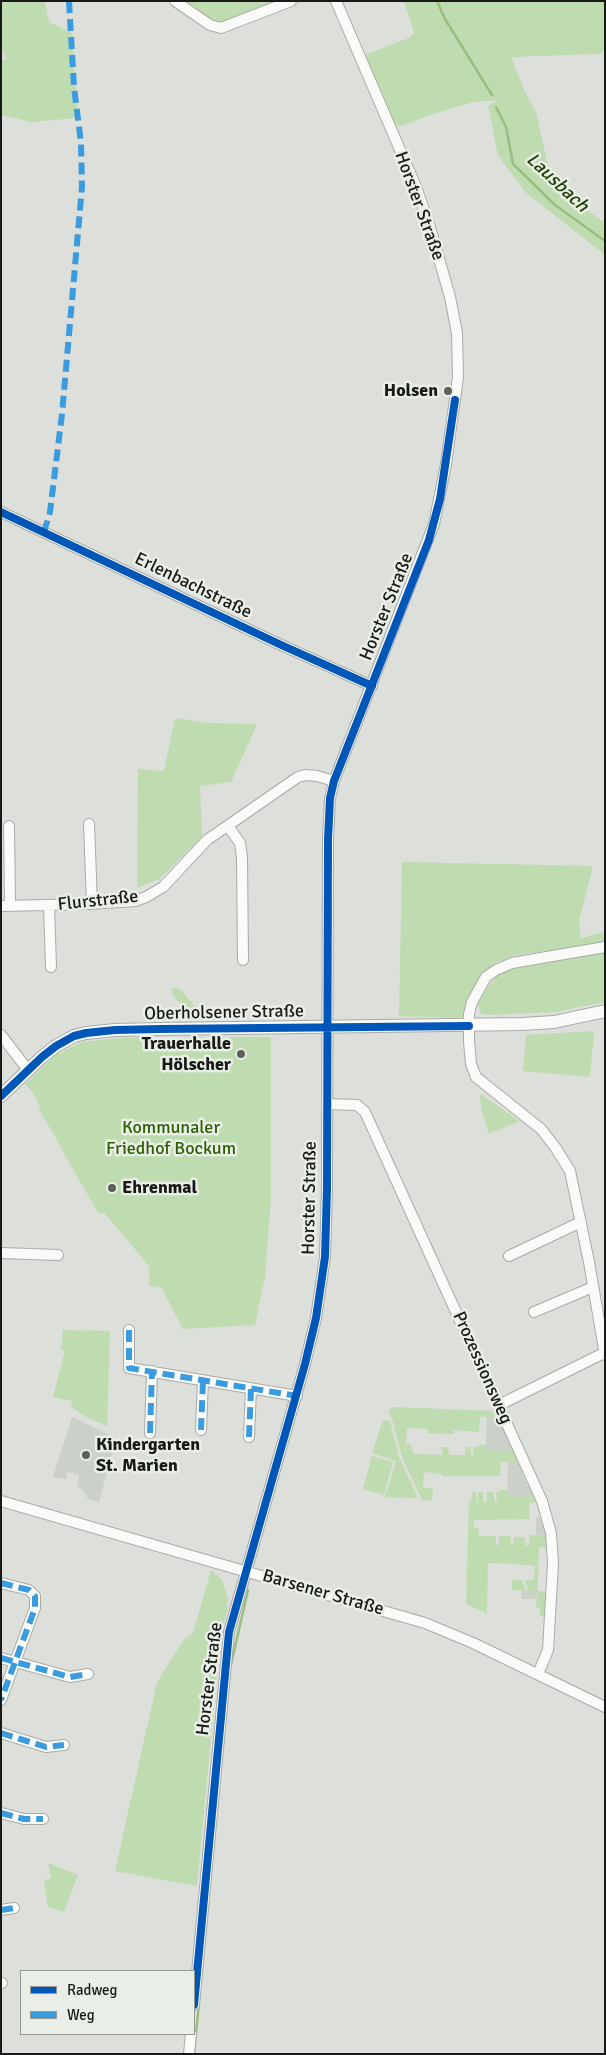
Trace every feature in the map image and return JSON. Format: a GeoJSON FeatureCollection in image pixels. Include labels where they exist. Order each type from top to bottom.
{"type":"FeatureCollection","features":[{"type":"Feature","properties":{"kind":"main road","name":"Oberholsener Straße"},"geometry":{"type":"LineString","coordinates":[[1,1096],[56,1046],[74,1036],[86,1033],[115,1030],[469,1026],[554,1022],[605,1012]]}},
{"type":"Feature","properties":{"kind":"street"},"geometry":{"type":"LineString","coordinates":[[176,1],[210,25],[221,28],[291,1]]}},
{"type":"Feature","properties":{"kind":"street","name":"Horster Straße"},"geometry":{"type":"LineString","coordinates":[[195,1994],[229,1632],[297,1396],[316,1318],[325,1257],[327,1212],[328,817],[334,781],[434,524],[440,499],[458,377],[459,346],[450,297],[429,224],[416,187],[336,1]]}},
{"type":"Feature","properties":{"kind":"street","name":"Erlenbachstraße"},"geometry":{"type":"LineString","coordinates":[[1,512],[286,648],[372,686]]}},
{"type":"Feature","properties":{"kind":"street","name":"Flurstraße"},"geometry":{"type":"LineString","coordinates":[[6,905],[92,904],[135,901],[146,897],[163,887],[207,840],[298,777],[305,775],[317,776],[334,781]]}},
{"type":"Feature","properties":{"kind":"street"},"geometry":{"type":"LineString","coordinates":[[89,824],[92,904]]}},
{"type":"Feature","properties":{"kind":"street"},"geometry":{"type":"LineString","coordinates":[[6,905],[9,826]]}},
{"type":"Feature","properties":{"kind":"street"},"geometry":{"type":"LineString","coordinates":[[228,826],[240,843],[242,857],[243,960]]}},
{"type":"Feature","properties":{"kind":"street"},"geometry":{"type":"LineString","coordinates":[[49,906],[51,967]]}},
{"type":"Feature","properties":{"kind":"street"},"geometry":{"type":"LineString","coordinates":[[499,1405],[605,1354],[570,1171],[555,1147],[530,1118],[480,1081],[473,1072],[469,1052],[469,1014],[475,995],[486,977],[496,970],[512,963],[605,947]]}},
{"type":"Feature","properties":{"kind":"street"},"geometry":{"type":"LineString","coordinates":[[1,1035],[28,1070]]}},
{"type":"Feature","properties":{"kind":"street","name":"Prozessionsweg"},"geometry":{"type":"LineString","coordinates":[[327,1104],[357,1105],[365,1112],[542,1501],[551,1533],[553,1563],[549,1642],[546,1656],[538,1674]]}},
{"type":"Feature","properties":{"kind":"street"},"geometry":{"type":"LineString","coordinates":[[508,1256],[581,1222]]}},
{"type":"Feature","properties":{"kind":"street"},"geometry":{"type":"LineString","coordinates":[[1,1253],[58,1255]]}},
{"type":"Feature","properties":{"kind":"street"},"geometry":{"type":"LineString","coordinates":[[534,1312],[593,1287]]}},
{"type":"Feature","properties":{"kind":"street"},"geometry":{"type":"LineString","coordinates":[[129,1330],[128,1368],[297,1396]]}},
{"type":"Feature","properties":{"kind":"street"},"geometry":{"type":"LineString","coordinates":[[150,1434],[152,1372]]}},
{"type":"Feature","properties":{"kind":"street"},"geometry":{"type":"LineString","coordinates":[[201,1430],[203,1380]]}},
{"type":"Feature","properties":{"kind":"street"},"geometry":{"type":"LineString","coordinates":[[249,1437],[251,1388]]}},
{"type":"Feature","properties":{"kind":"street","name":"Barsener Straße"},"geometry":{"type":"LineString","coordinates":[[1,1501],[425,1623],[473,1642],[605,1707]]}},
{"type":"Feature","properties":{"kind":"street"},"geometry":{"type":"LineString","coordinates":[[1,1584],[29,1590],[35,1596],[35,1608],[1,1700]]}},
{"type":"Feature","properties":{"kind":"street"},"geometry":{"type":"LineString","coordinates":[[1,1658],[70,1677],[88,1674]]}},
{"type":"Feature","properties":{"kind":"street"},"geometry":{"type":"LineString","coordinates":[[1,1733],[46,1747],[64,1745]]}},
{"type":"Feature","properties":{"kind":"street"},"geometry":{"type":"LineString","coordinates":[[1,1813],[24,1819],[43,1819]]}},
{"type":"Feature","properties":{"kind":"street"},"geometry":{"type":"LineString","coordinates":[[1,1910],[14,1908]]}},
{"type":"Feature","properties":{"kind":"street"},"geometry":{"type":"LineString","coordinates":[[189,2054],[191,2035]]}},
{"type":"Feature","properties":{"kind":"shaded area"},"geometry":{"type":"Polygon","coordinates":[[[496,1416],[506,1434],[511,1448],[510,1452],[486,1451],[487,1417],[496,1416]]]}},
{"type":"Feature","properties":{"kind":"shaded area","name":"Kindergarten St. Marien"},"geometry":{"type":"Polygon","coordinates":[[[72,1417],[116,1438],[99,1502],[88,1499],[82,1489],[77,1487],[79,1475],[67,1472],[66,1479],[53,1477],[72,1417]]]}},
{"type":"Feature","properties":{"kind":"shaded area"},"geometry":{"type":"Polygon","coordinates":[[[508,1462],[517,1462],[529,1489],[529,1497],[507,1496],[508,1462]]]}},
{"type":"Feature","properties":{"kind":"shaded area"},"geometry":{"type":"Polygon","coordinates":[[[536,1517],[542,1518],[546,1536],[536,1535],[536,1517]]]}},
{"type":"Feature","properties":{"kind":"shaded area"},"geometry":{"type":"Polygon","coordinates":[[[522,1591],[537,1591],[536,1599],[521,1599],[522,1591]]]}},
{"type":"Feature","properties":{"kind":"green space"},"geometry":{"type":"Polygon","coordinates":[[[1,1],[45,1],[49,22],[72,33],[78,118],[31,122],[1,115],[1,61],[7,59],[1,49],[1,1]]]}},
{"type":"Feature","properties":{"kind":"green space"},"geometry":{"type":"Polygon","coordinates":[[[180,1],[282,1],[218,25],[180,1]]]}},
{"type":"Feature","properties":{"kind":"green space"},"geometry":{"type":"Polygon","coordinates":[[[404,1],[605,1],[605,49],[600,54],[511,57],[525,92],[536,112],[548,165],[580,205],[605,223],[605,255],[525,192],[498,155],[488,106],[499,100],[473,102],[401,126],[396,125],[365,55],[409,38],[414,33],[404,1]]]}},
{"type":"Feature","properties":{"kind":"green space"},"geometry":{"type":"Polygon","coordinates":[[[175,718],[209,723],[257,724],[231,782],[200,786],[202,837],[159,879],[137,888],[138,769],[164,771],[175,718]]]}},
{"type":"Feature","properties":{"kind":"green space"},"geometry":{"type":"Polygon","coordinates":[[[402,862],[593,866],[579,921],[581,938],[605,932],[605,942],[584,947],[514,955],[493,964],[482,975],[462,1018],[399,1016],[402,862]]]}},
{"type":"Feature","properties":{"kind":"green space"},"geometry":{"type":"Polygon","coordinates":[[[605,951],[605,1002],[555,1012],[481,1014],[478,1004],[484,992],[501,971],[605,951]]]}},
{"type":"Feature","properties":{"kind":"green space"},"geometry":{"type":"Polygon","coordinates":[[[174,987],[181,990],[205,1019],[194,1019],[173,996],[171,989],[174,987]]]}},
{"type":"Feature","properties":{"kind":"green space"},"geometry":{"type":"Polygon","coordinates":[[[594,1031],[590,1077],[523,1071],[526,1035],[594,1031]]]}},
{"type":"Feature","properties":{"kind":"green space","name":"Kommunaler Friedhof Bockum"},"geometry":{"type":"Polygon","coordinates":[[[271,1037],[271,1199],[265,1276],[255,1325],[183,1329],[161,1287],[149,1286],[149,1266],[107,1216],[104,1213],[98,1213],[38,1107],[40,1106],[32,1091],[25,1084],[56,1055],[82,1042],[119,1038],[271,1037]]]}},
{"type":"Feature","properties":{"kind":"green space"},"geometry":{"type":"Polygon","coordinates":[[[480,1094],[520,1121],[489,1134],[481,1108],[480,1094]]]}},
{"type":"Feature","properties":{"kind":"green space"},"geometry":{"type":"Polygon","coordinates":[[[63,1330],[110,1331],[107,1426],[86,1417],[71,1407],[72,1401],[53,1397],[65,1350],[61,1349],[63,1330]]]}},
{"type":"Feature","properties":{"kind":"green space"},"geometry":{"type":"Polygon","coordinates":[[[392,1407],[495,1411],[504,1430],[496,1416],[480,1417],[479,1432],[454,1430],[454,1434],[428,1433],[428,1429],[407,1428],[406,1444],[410,1444],[414,1454],[443,1455],[441,1447],[448,1447],[449,1455],[465,1455],[466,1447],[471,1447],[471,1455],[473,1456],[474,1447],[479,1447],[479,1444],[486,1445],[486,1451],[510,1452],[511,1448],[506,1435],[524,1475],[517,1462],[501,1462],[500,1476],[442,1476],[442,1474],[424,1472],[423,1488],[433,1488],[432,1501],[422,1500],[402,1457],[388,1411],[392,1407]]]}},
{"type":"Feature","properties":{"kind":"green space"},"geometry":{"type":"Polygon","coordinates":[[[383,1420],[390,1421],[399,1457],[418,1498],[385,1497],[396,1461],[372,1453],[383,1420]]]}},
{"type":"Feature","properties":{"kind":"green space"},"geometry":{"type":"Polygon","coordinates":[[[372,1456],[393,1462],[384,1495],[363,1489],[372,1456]]]}},
{"type":"Feature","properties":{"kind":"green space"},"geometry":{"type":"Polygon","coordinates":[[[527,1481],[536,1503],[529,1503],[529,1519],[474,1520],[474,1528],[479,1529],[479,1536],[496,1536],[496,1545],[499,1545],[499,1536],[511,1536],[511,1545],[513,1546],[514,1537],[524,1537],[526,1546],[529,1546],[529,1535],[546,1536],[547,1547],[539,1547],[538,1580],[538,1591],[547,1592],[545,1616],[540,1616],[540,1608],[536,1607],[537,1592],[528,1591],[525,1580],[534,1580],[535,1566],[488,1563],[487,1614],[466,1604],[469,1502],[471,1502],[472,1493],[475,1491],[477,1502],[478,1492],[483,1492],[483,1502],[487,1502],[487,1492],[493,1492],[495,1502],[497,1502],[496,1492],[500,1492],[500,1490],[507,1490],[507,1496],[529,1497],[527,1481]]]}},
{"type":"Feature","properties":{"kind":"green space"},"geometry":{"type":"Polygon","coordinates":[[[211,1570],[222,1580],[228,1598],[227,1612],[221,1633],[197,1886],[115,1871],[157,1682],[185,1638],[193,1633],[211,1570]]]}},
{"type":"Feature","properties":{"kind":"green space"},"geometry":{"type":"Polygon","coordinates":[[[512,1580],[522,1580],[526,1591],[512,1590],[512,1580]]]}},
{"type":"Feature","properties":{"kind":"green space"},"geometry":{"type":"Polygon","coordinates":[[[48,1863],[78,1875],[64,1912],[48,1907],[44,1880],[51,1878],[48,1863]]]}},
{"type":"Feature","properties":{"kind":"waterway","name":"Lausbach"},"geometry":{"type":"LineString","coordinates":[[437,1],[445,19],[492,95]]}},
{"type":"Feature","properties":{"kind":"waterway","name":"Lausbach"},"geometry":{"type":"LineString","coordinates":[[496,107],[506,127],[513,164],[555,205],[605,241]]}},
{"type":"Feature","properties":{"kind":"waterway"},"geometry":{"type":"LineString","coordinates":[[231,1665],[248,1590]]}},
{"type":"Feature","properties":{"kind":"waterway"},"geometry":{"type":"LineString","coordinates":[[194,2054],[199,2003]]}},
{"type":"Feature","properties":{"kind":"marked path"},"geometry":{"type":"LineString","coordinates":[[44,532],[50,512],[62,414],[82,187],[81,143],[74,87],[69,1]]}},
{"type":"Feature","properties":{"kind":"marked path"},"geometry":{"type":"LineString","coordinates":[[129,1330],[129,1368],[297,1396]]}},
{"type":"Feature","properties":{"kind":"marked path"},"geometry":{"type":"LineString","coordinates":[[150,1433],[152,1371]]}},
{"type":"Feature","properties":{"kind":"marked path"},"geometry":{"type":"LineString","coordinates":[[201,1430],[203,1380]]}},
{"type":"Feature","properties":{"kind":"marked path"},"geometry":{"type":"LineString","coordinates":[[249,1437],[251,1388]]}},
{"type":"Feature","properties":{"kind":"marked path"},"geometry":{"type":"LineString","coordinates":[[1,1583],[29,1590],[35,1596],[35,1608],[1,1700]]}},
{"type":"Feature","properties":{"kind":"marked path"},"geometry":{"type":"LineString","coordinates":[[1,1658],[70,1677],[88,1674]]}},
{"type":"Feature","properties":{"kind":"marked path"},"geometry":{"type":"LineString","coordinates":[[1,1733],[46,1747],[64,1745]]}},
{"type":"Feature","properties":{"kind":"marked path"},"geometry":{"type":"LineString","coordinates":[[1,1813],[24,1819],[43,1819]]}},
{"type":"Feature","properties":{"kind":"marked path"},"geometry":{"type":"LineString","coordinates":[[1,1910],[14,1908]]}},
{"type":"Feature","properties":{"kind":"cycle path"},"geometry":{"type":"LineString","coordinates":[[195,1994],[229,1632],[305,1364],[316,1318],[325,1257],[327,1188],[328,839],[330,798],[334,781],[429,540],[440,499],[455,400]]}},
{"type":"Feature","properties":{"kind":"cycle path"},"geometry":{"type":"LineString","coordinates":[[1,512],[372,686]]}},
{"type":"Feature","properties":{"kind":"cycle path"},"geometry":{"type":"LineString","coordinates":[[1,1096],[56,1046],[74,1036],[86,1033],[160,1029],[469,1026]]}},
{"type":"Feature","properties":{"kind":"place","name":"Holsen"},"geometry":{"type":"Point","coordinates":[448,391]}},
{"type":"Feature","properties":{"kind":"place","name":"Trauerhalle Hölscher"},"geometry":{"type":"Point","coordinates":[241,1054]}},
{"type":"Feature","properties":{"kind":"place","name":"Ehrenmal"},"geometry":{"type":"Point","coordinates":[112,1188]}},
{"type":"Feature","properties":{"kind":"place","name":"Kindergarten St. Marien"},"geometry":{"type":"Point","coordinates":[86,1455]}}]}
